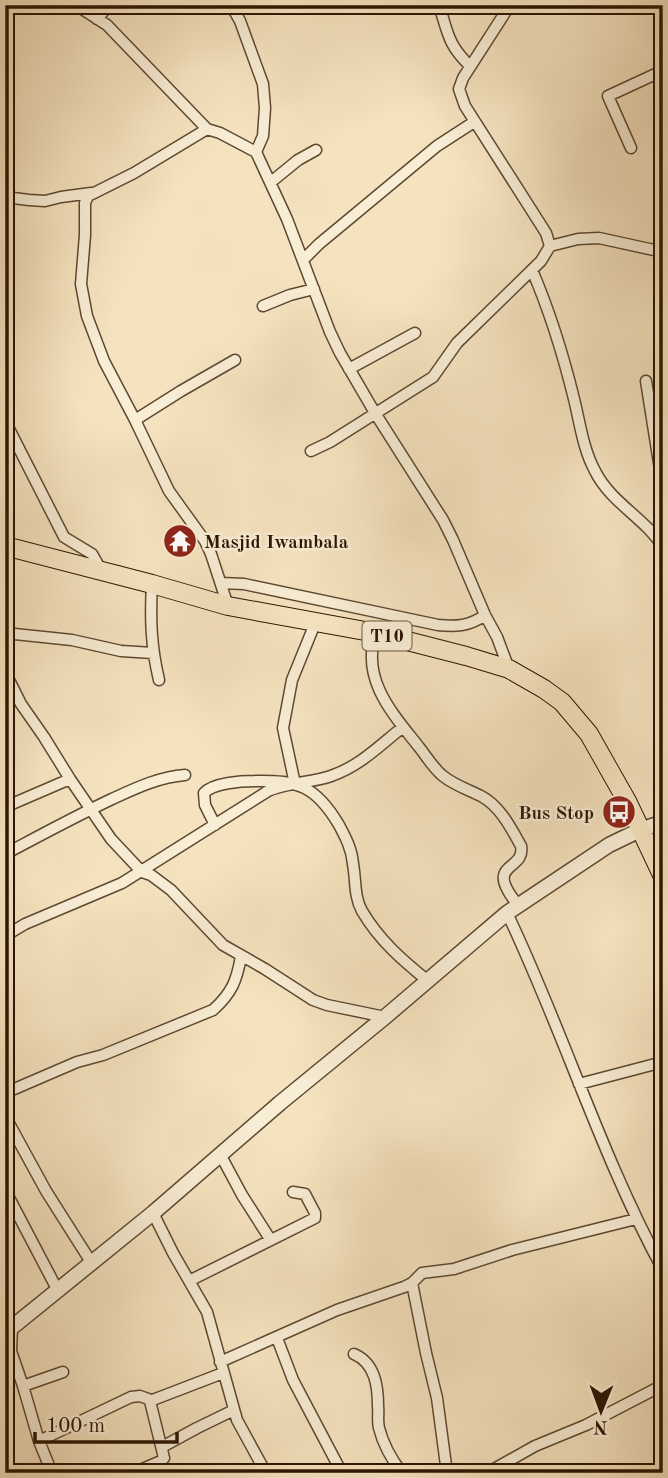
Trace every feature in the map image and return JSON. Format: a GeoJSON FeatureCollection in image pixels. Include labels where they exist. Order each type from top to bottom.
{"type":"FeatureCollection","features":[{"type":"Feature","properties":{"kind":"highway","name":"T10"},"geometry":{"type":"LineString","coordinates":[[5,546],[228,606],[376,633],[509,669],[562,702],[578,719],[613,775],[663,877]]}},
{"type":"Feature","properties":{"kind":"street"},"geometry":{"type":"LineString","coordinates":[[76,5],[107,25],[207,129],[256,152],[271,182],[330,332],[375,413],[439,513],[497,637],[509,669]]}},
{"type":"Feature","properties":{"kind":"street"},"geometry":{"type":"LineString","coordinates":[[97,19],[109,5]]}},
{"type":"Feature","properties":{"kind":"street"},"geometry":{"type":"LineString","coordinates":[[231,5],[240,21],[263,84],[263,136],[256,152]]}},
{"type":"Feature","properties":{"kind":"street"},"geometry":{"type":"LineString","coordinates":[[439,5],[449,39],[457,53],[470,66]]}},
{"type":"Feature","properties":{"kind":"street"},"geometry":{"type":"LineString","coordinates":[[510,5],[470,66],[460,84],[460,94],[474,121],[540,223],[551,246]]}},
{"type":"Feature","properties":{"kind":"street"},"geometry":{"type":"LineString","coordinates":[[661,71],[659,82],[663,90]]}},
{"type":"Feature","properties":{"kind":"street"},"geometry":{"type":"LineString","coordinates":[[631,148],[608,96],[661,71]]}},
{"type":"Feature","properties":{"kind":"street"},"geometry":{"type":"LineString","coordinates":[[303,260],[437,146],[474,121]]}},
{"type":"Feature","properties":{"kind":"street"},"geometry":{"type":"LineString","coordinates":[[5,197],[45,201],[91,193],[134,173],[207,129]]}},
{"type":"Feature","properties":{"kind":"street"},"geometry":{"type":"LineString","coordinates":[[271,182],[298,160],[316,150]]}},
{"type":"Feature","properties":{"kind":"street"},"geometry":{"type":"LineString","coordinates":[[91,193],[85,203],[81,273],[87,316],[104,361],[169,491],[205,541],[228,606]]}},
{"type":"Feature","properties":{"kind":"street"},"geometry":{"type":"LineString","coordinates":[[311,451],[330,442],[433,377],[457,343],[541,261],[551,246],[578,239],[599,238],[663,253]]}},
{"type":"Feature","properties":{"kind":"street"},"geometry":{"type":"LineString","coordinates":[[532,270],[557,334],[594,471],[609,493],[657,534],[663,547]]}},
{"type":"Feature","properties":{"kind":"street"},"geometry":{"type":"LineString","coordinates":[[263,306],[314,289]]}},
{"type":"Feature","properties":{"kind":"street"},"geometry":{"type":"LineString","coordinates":[[349,369],[415,332]]}},
{"type":"Feature","properties":{"kind":"street"},"geometry":{"type":"LineString","coordinates":[[135,420],[235,360]]}},
{"type":"Feature","properties":{"kind":"street"},"geometry":{"type":"LineString","coordinates":[[646,381],[660,452],[663,488]]}},
{"type":"Feature","properties":{"kind":"street"},"geometry":{"type":"LineString","coordinates":[[5,421],[64,537],[92,554],[101,570]]}},
{"type":"Feature","properties":{"kind":"street"},"geometry":{"type":"LineString","coordinates":[[657,534],[663,515]]}},
{"type":"Feature","properties":{"kind":"street"},"geometry":{"type":"LineString","coordinates":[[221,583],[244,584],[438,625],[462,626],[485,615]]}},
{"type":"Feature","properties":{"kind":"street"},"geometry":{"type":"LineString","coordinates":[[152,584],[150,615],[153,653],[159,680]]}},
{"type":"Feature","properties":{"kind":"street"},"geometry":{"type":"LineString","coordinates":[[295,784],[283,728],[292,680],[316,621]]}},
{"type":"Feature","properties":{"kind":"street"},"geometry":{"type":"LineString","coordinates":[[5,633],[72,640],[121,651],[153,653]]}},
{"type":"Feature","properties":{"kind":"street"},"geometry":{"type":"LineString","coordinates":[[376,633],[371,650],[373,669],[390,710],[434,768],[451,782],[489,802],[521,846],[521,855],[506,871],[503,880],[526,954],[636,1219],[663,1270]]}},
{"type":"Feature","properties":{"kind":"street"},"geometry":{"type":"LineString","coordinates":[[5,672],[21,704],[111,839],[142,872],[151,875],[171,890],[218,940],[288,985],[317,1002],[385,1017]]}},
{"type":"Feature","properties":{"kind":"street"},"geometry":{"type":"LineString","coordinates":[[5,936],[25,924],[122,883],[280,786],[330,777],[359,763],[403,727]]}},
{"type":"Feature","properties":{"kind":"street"},"geometry":{"type":"LineString","coordinates":[[5,854],[92,808],[162,778],[185,775]]}},
{"type":"Feature","properties":{"kind":"street"},"geometry":{"type":"LineString","coordinates":[[5,807],[70,779]]}},
{"type":"Feature","properties":{"kind":"street"},"geometry":{"type":"LineString","coordinates":[[215,825],[205,805],[206,789],[244,781],[278,781],[295,784],[312,792],[322,801],[349,844],[358,905],[376,933],[395,954],[428,981]]}},
{"type":"Feature","properties":{"kind":"street"},"geometry":{"type":"LineString","coordinates":[[52,1473],[39,1441],[11,1351],[8,1331],[153,1213],[512,909],[600,850],[663,822]]}},
{"type":"Feature","properties":{"kind":"street"},"geometry":{"type":"LineString","coordinates":[[5,1093],[77,1062],[103,1055],[211,1011],[236,980],[241,956]]}},
{"type":"Feature","properties":{"kind":"street"},"geometry":{"type":"LineString","coordinates":[[579,1084],[663,1062]]}},
{"type":"Feature","properties":{"kind":"street"},"geometry":{"type":"LineString","coordinates":[[5,1116],[46,1191],[91,1262]]}},
{"type":"Feature","properties":{"kind":"street"},"geometry":{"type":"LineString","coordinates":[[220,1154],[270,1239]]}},
{"type":"Feature","properties":{"kind":"street"},"geometry":{"type":"LineString","coordinates":[[5,1190],[57,1289]]}},
{"type":"Feature","properties":{"kind":"street"},"geometry":{"type":"LineString","coordinates":[[189,1281],[315,1217],[304,1195],[293,1192]]}},
{"type":"Feature","properties":{"kind":"street"},"geometry":{"type":"LineString","coordinates":[[153,1213],[205,1306],[240,1427],[266,1473]]}},
{"type":"Feature","properties":{"kind":"street"},"geometry":{"type":"LineString","coordinates":[[39,1441],[131,1397],[140,1396],[151,1400],[338,1310],[412,1283],[422,1273],[454,1269],[512,1250],[636,1219]]}},
{"type":"Feature","properties":{"kind":"street"},"geometry":{"type":"LineString","coordinates":[[412,1283],[437,1398],[447,1473]]}},
{"type":"Feature","properties":{"kind":"street"},"geometry":{"type":"LineString","coordinates":[[276,1338],[293,1380],[342,1473]]}},
{"type":"Feature","properties":{"kind":"street"},"geometry":{"type":"LineString","coordinates":[[354,1354],[363,1358],[372,1371],[378,1402],[379,1428],[391,1457],[402,1473]]}},
{"type":"Feature","properties":{"kind":"street"},"geometry":{"type":"LineString","coordinates":[[23,1386],[63,1372]]}},
{"type":"Feature","properties":{"kind":"street"},"geometry":{"type":"LineString","coordinates":[[487,1473],[535,1446],[586,1425],[663,1385]]}},
{"type":"Feature","properties":{"kind":"street"},"geometry":{"type":"LineString","coordinates":[[132,1473],[162,1461],[164,1457],[151,1400]]}},
{"type":"Feature","properties":{"kind":"street"},"geometry":{"type":"LineString","coordinates":[[162,1447],[234,1410]]}},
{"type":"Feature","properties":{"kind":"place","name":"Masjid Iwambala"},"geometry":{"type":"Point","coordinates":[180,541]}},
{"type":"Feature","properties":{"kind":"place","name":"Bus Stop"},"geometry":{"type":"Point","coordinates":[619,812]}}]}
